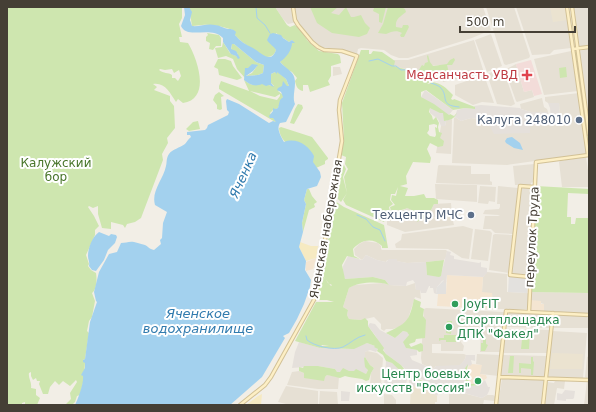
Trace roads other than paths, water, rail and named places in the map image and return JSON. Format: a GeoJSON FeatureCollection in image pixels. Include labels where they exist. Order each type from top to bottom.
{"type":"FeatureCollection","features":[{"type":"Feature","properties":{"kind":"street","name":"Яченская набережная"},"geometry":{"type":"LineString","coordinates":[[240,405],[265,385],[271,377],[316,298],[342,141],[339,110],[340,100],[357,56],[342,50],[324,50],[318,47],[298,25],[293,7]]}},
{"type":"Feature","properties":{"kind":"street"},"geometry":{"type":"LineString","coordinates":[[567,7],[588,155]]}},
{"type":"Feature","properties":{"kind":"street"},"geometry":{"type":"LineString","coordinates":[[572,7],[589,134]]}},
{"type":"Feature","properties":{"kind":"street"},"geometry":{"type":"LineString","coordinates":[[573,49],[589,47]]}},
{"type":"Feature","properties":{"kind":"street","name":"переулок Труда"},"geometry":{"type":"LineString","coordinates":[[529,312],[536,162],[588,155]]}},
{"type":"Feature","properties":{"kind":"street"},"geometry":{"type":"LineString","coordinates":[[530,277],[510,274],[520,186],[534,187]]}},
{"type":"Feature","properties":{"kind":"street"},"geometry":{"type":"LineString","coordinates":[[496,405],[506,311],[589,315]]}},
{"type":"Feature","properties":{"kind":"street"},"geometry":{"type":"LineString","coordinates":[[543,405],[553,313]]}},
{"type":"Feature","properties":{"kind":"street"},"geometry":{"type":"LineString","coordinates":[[499,377],[589,380]]}},
{"type":"Feature","properties":{"kind":"water","name":"Яченское водохранилище"},"geometry":{"type":"Polygon","coordinates":[[[184,7],[189,7],[192,12],[190,20],[192,26],[218,25],[232,29],[236,32],[235,35],[241,41],[268,57],[271,57],[276,50],[267,40],[270,34],[273,33],[281,35],[289,42],[292,40],[295,43],[292,43],[288,54],[280,62],[291,72],[294,77],[295,104],[286,122],[280,123],[279,132],[284,142],[293,141],[302,143],[312,152],[314,156],[313,162],[320,172],[321,177],[317,186],[307,189],[304,200],[306,204],[302,223],[303,232],[299,247],[306,261],[305,270],[311,280],[310,287],[297,319],[289,333],[283,336],[285,338],[262,377],[230,405],[75,405],[83,383],[83,376],[81,375],[85,368],[85,363],[83,360],[85,359],[90,322],[97,302],[94,292],[99,272],[109,254],[117,252],[121,243],[134,242],[145,245],[154,250],[161,244],[160,240],[162,238],[163,223],[167,212],[155,205],[154,200],[156,190],[165,171],[167,157],[169,154],[185,144],[191,137],[190,135],[187,135],[187,132],[205,130],[208,125],[228,115],[227,99],[239,104],[269,123],[273,121],[276,122],[269,116],[273,111],[273,108],[278,108],[280,100],[283,97],[281,92],[277,90],[282,86],[283,81],[287,86],[289,86],[286,79],[277,72],[277,74],[275,72],[271,74],[271,83],[274,87],[262,84],[253,85],[246,82],[244,80],[245,68],[248,68],[252,64],[258,65],[246,76],[258,75],[263,73],[264,65],[256,62],[232,44],[231,49],[236,51],[240,58],[238,59],[236,56],[231,54],[223,42],[223,38],[218,34],[206,32],[194,33],[184,30],[181,26],[185,15],[184,7]]]}},
{"type":"Feature","properties":{"kind":"water"},"geometry":{"type":"Polygon","coordinates":[[[512,137],[520,143],[523,150],[514,148],[506,143],[505,141],[507,138],[512,137]]]}},
{"type":"Feature","properties":{"kind":"water"},"geometry":{"type":"Polygon","coordinates":[[[99,232],[109,236],[111,234],[116,235],[117,237],[115,243],[108,250],[104,260],[96,271],[92,270],[89,266],[88,253],[92,240],[99,232]]]}},
{"type":"Feature","properties":{"kind":"waterway"},"geometry":{"type":"LineString","coordinates":[[256,7],[257,18],[265,25],[270,33]]}},
{"type":"Feature","properties":{"kind":"waterway"},"geometry":{"type":"LineString","coordinates":[[369,61],[378,59],[392,66],[396,66],[401,70],[418,73],[427,79]]}},
{"type":"Feature","properties":{"kind":"waterway"},"geometry":{"type":"LineString","coordinates":[[431,83],[440,87],[443,91],[446,102],[453,106],[459,107]]}},
{"type":"Feature","properties":{"kind":"waterway"},"geometry":{"type":"LineString","coordinates":[[357,215],[366,219],[373,227],[380,230],[385,241]]}},
{"type":"Feature","properties":{"kind":"waterway"},"geometry":{"type":"LineString","coordinates":[[306,336],[307,340],[314,344],[324,347],[339,348],[365,335]]}},
{"type":"Feature","properties":{"kind":"place","name":"Медсанчасть УВД"},"geometry":{"type":"Point","coordinates":[527,75]}},
{"type":"Feature","properties":{"kind":"place","name":"Калуга 248010"},"geometry":{"type":"Point","coordinates":[579,120]}},
{"type":"Feature","properties":{"kind":"place","name":"Техцентр МЧС"},"geometry":{"type":"Point","coordinates":[471,215]}},
{"type":"Feature","properties":{"kind":"place","name":"JoyFIT"},"geometry":{"type":"Point","coordinates":[455,304]}},
{"type":"Feature","properties":{"kind":"place","name":"Спортплощадка ДПК \"Факел\""},"geometry":{"type":"Point","coordinates":[449,327]}},
{"type":"Feature","properties":{"kind":"place","name":"Центр боевых искусств \"Россия\""},"geometry":{"type":"Point","coordinates":[478,381]}},
{"type":"Feature","properties":{"kind":"park label","name":"Калужский бор"},"geometry":{"type":"Point","coordinates":[56,170]}},
{"type":"Feature","properties":{"kind":"water label","name":"Яченка"},"geometry":{"type":"Point","coordinates":[243,175]}}]}
